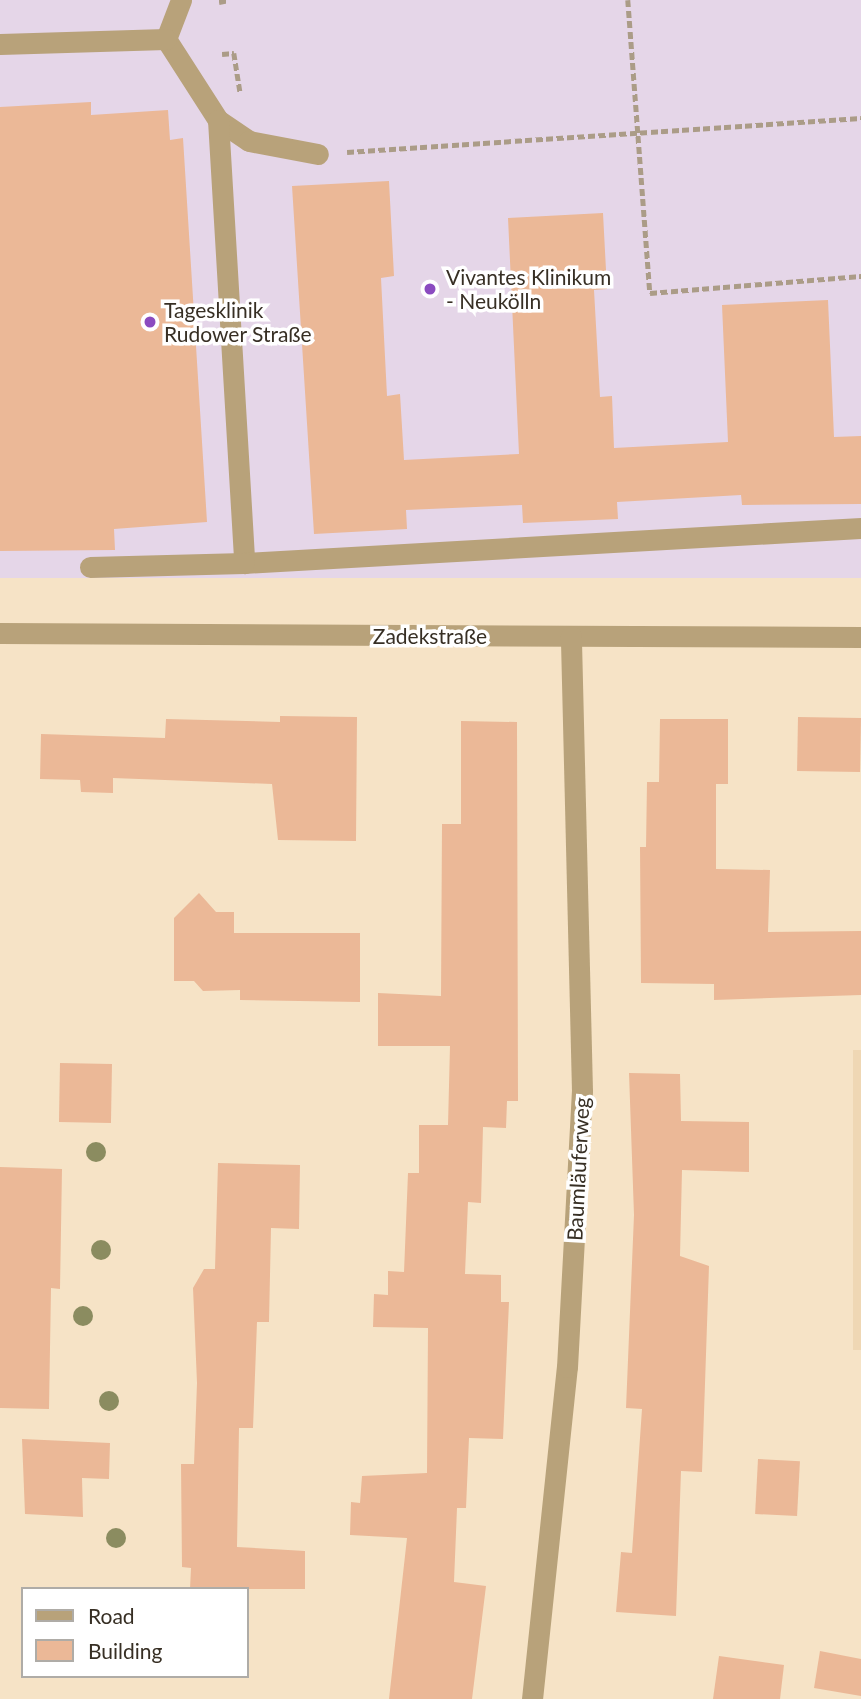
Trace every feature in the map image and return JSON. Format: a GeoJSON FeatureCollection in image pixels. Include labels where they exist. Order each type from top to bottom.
{"type":"FeatureCollection","features":[{"type":"Feature","properties":{"kind":"street"},"geometry":{"type":"LineString","coordinates":[[166,39],[181,0]]}},
{"type":"Feature","properties":{"kind":"street"},"geometry":{"type":"LineString","coordinates":[[0,44],[166,39]]}},
{"type":"Feature","properties":{"kind":"street"},"geometry":{"type":"LineString","coordinates":[[166,39],[218,120],[249,141],[318,154]]}},
{"type":"Feature","properties":{"kind":"street"},"geometry":{"type":"LineString","coordinates":[[218,120],[244,563]]}},
{"type":"Feature","properties":{"kind":"street"},"geometry":{"type":"LineString","coordinates":[[90,567],[244,563],[861,528]]}},
{"type":"Feature","properties":{"kind":"street","name":"Zadekstraße"},"geometry":{"type":"LineString","coordinates":[[0,634],[861,637]]}},
{"type":"Feature","properties":{"kind":"street","name":"Baumläuferweg"},"geometry":{"type":"LineString","coordinates":[[532,1699],[567,1367],[582,1091],[571,636]]}},
{"type":"Feature","properties":{"kind":"path"},"geometry":{"type":"LineString","coordinates":[[219,2],[229,0]]}},
{"type":"Feature","properties":{"kind":"path"},"geometry":{"type":"LineString","coordinates":[[628,0],[650,293],[861,276]]}},
{"type":"Feature","properties":{"kind":"path"},"geometry":{"type":"LineString","coordinates":[[222,54],[234,53],[245,103]]}},
{"type":"Feature","properties":{"kind":"path"},"geometry":{"type":"LineString","coordinates":[[318,154],[861,118]]}},
{"type":"Feature","properties":{"kind":"shaded area","name":"Vivantes Klinikum - Neukölln"},"geometry":{"type":"Polygon","coordinates":[[[0,0],[861,0],[861,578],[0,578],[0,0]]]}},
{"type":"Feature","properties":{"kind":"shaded area"},"geometry":{"type":"Polygon","coordinates":[[[853,1050],[861,1050],[861,1350],[853,1350],[853,1050]]]}},
{"type":"Feature","properties":{"kind":"building"},"geometry":{"type":"Polygon","coordinates":[[[91,102],[91,115],[168,110],[170,140],[183,138],[207,522],[114,529],[115,550],[0,551],[0,107],[91,102]]]}},
{"type":"Feature","properties":{"kind":"building"},"geometry":{"type":"Polygon","coordinates":[[[389,181],[394,276],[381,278],[387,396],[400,394],[404,460],[519,454],[508,218],[603,213],[607,289],[594,290],[600,397],[612,396],[614,448],[728,442],[722,305],[828,300],[834,437],[861,436],[861,504],[742,505],[741,495],[617,502],[618,519],[523,523],[522,505],[406,510],[407,529],[314,534],[292,186],[389,181]]]}},
{"type":"Feature","properties":{"kind":"building"},"geometry":{"type":"Polygon","coordinates":[[[280,716],[357,717],[356,841],[278,840],[272,784],[113,778],[113,793],[81,792],[80,780],[40,779],[41,734],[165,738],[166,719],[280,722],[280,716]]]}},
{"type":"Feature","properties":{"kind":"building"},"geometry":{"type":"Polygon","coordinates":[[[798,717],[861,718],[860,772],[797,771],[798,717]]]}},
{"type":"Feature","properties":{"kind":"building"},"geometry":{"type":"Polygon","coordinates":[[[660,719],[728,719],[728,784],[716,784],[716,869],[770,870],[768,932],[861,931],[861,995],[714,1000],[714,984],[641,983],[640,847],[646,847],[647,782],[659,782],[660,719]]]}},
{"type":"Feature","properties":{"kind":"building"},"geometry":{"type":"Polygon","coordinates":[[[461,721],[517,722],[518,1101],[507,1101],[506,1128],[483,1127],[481,1203],[468,1202],[465,1274],[501,1275],[501,1302],[509,1302],[503,1439],[469,1438],[466,1508],[457,1508],[454,1582],[486,1586],[472,1699],[389,1699],[407,1538],[350,1535],[351,1502],[360,1503],[362,1476],[427,1473],[428,1328],[373,1327],[374,1294],[388,1295],[388,1271],[404,1272],[408,1173],[419,1173],[419,1125],[448,1125],[450,1046],[378,1046],[378,993],[441,996],[442,824],[461,824],[461,721]]]}},
{"type":"Feature","properties":{"kind":"building"},"geometry":{"type":"Polygon","coordinates":[[[199,893],[216,912],[234,912],[234,933],[360,933],[360,1002],[240,1000],[240,990],[203,991],[194,981],[174,981],[174,918],[199,893]]]}},
{"type":"Feature","properties":{"kind":"building"},"geometry":{"type":"Polygon","coordinates":[[[60,1063],[112,1064],[111,1123],[59,1122],[60,1063]]]}},
{"type":"Feature","properties":{"kind":"building"},"geometry":{"type":"Polygon","coordinates":[[[629,1073],[680,1074],[681,1121],[749,1122],[749,1172],[682,1170],[680,1256],[709,1266],[702,1472],[681,1471],[676,1616],[616,1612],[621,1552],[632,1553],[642,1409],[626,1408],[634,1215],[629,1073]]]}},
{"type":"Feature","properties":{"kind":"building"},"geometry":{"type":"Polygon","coordinates":[[[218,1163],[300,1165],[299,1229],[271,1228],[269,1322],[257,1322],[253,1428],[239,1428],[237,1547],[305,1551],[305,1589],[190,1587],[191,1568],[182,1567],[181,1464],[194,1464],[197,1383],[193,1288],[204,1269],[215,1269],[218,1163]]]}},
{"type":"Feature","properties":{"kind":"building"},"geometry":{"type":"Polygon","coordinates":[[[0,1167],[62,1169],[60,1289],[51,1288],[49,1409],[0,1408],[0,1167]]]}},
{"type":"Feature","properties":{"kind":"building"},"geometry":{"type":"Polygon","coordinates":[[[22,1439],[110,1443],[109,1479],[82,1478],[83,1517],[25,1514],[22,1439]]]}},
{"type":"Feature","properties":{"kind":"building"},"geometry":{"type":"Polygon","coordinates":[[[758,1459],[800,1461],[797,1516],[755,1514],[758,1459]]]}},
{"type":"Feature","properties":{"kind":"building"},"geometry":{"type":"Polygon","coordinates":[[[820,1651],[861,1659],[861,1696],[814,1688],[820,1651]]]}},
{"type":"Feature","properties":{"kind":"building"},"geometry":{"type":"Polygon","coordinates":[[[719,1656],[784,1665],[780,1699],[713,1699],[719,1656]]]}},
{"type":"Feature","properties":{"kind":"place","name":"Vivantes Klinikum - Neukölln"},"geometry":{"type":"Point","coordinates":[430,289]}},
{"type":"Feature","properties":{"kind":"place","name":"Tagesklinik Rudower Straße"},"geometry":{"type":"Point","coordinates":[150,322]}}]}
